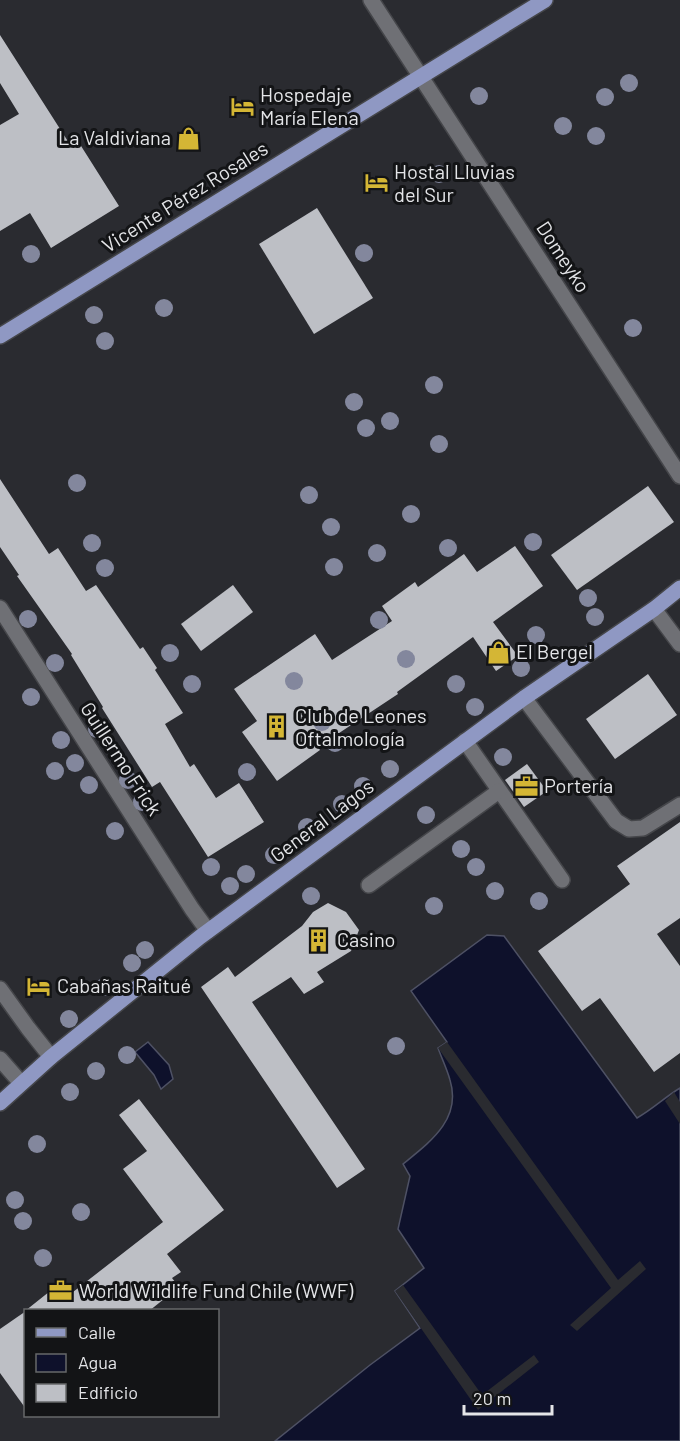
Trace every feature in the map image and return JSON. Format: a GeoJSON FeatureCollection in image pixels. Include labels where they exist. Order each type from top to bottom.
{"type":"FeatureCollection","features":[{"type":"Feature","properties":{"kind":"main road","name":"Vicente Pérez Rosales"},"geometry":{"type":"LineString","coordinates":[[0,336],[545,0]]}},
{"type":"Feature","properties":{"kind":"main road","name":"General Lagos"},"geometry":{"type":"LineString","coordinates":[[0,1103],[51,1057],[208,931],[524,698],[654,609],[680,588]]}},
{"type":"Feature","properties":{"kind":"street","name":"Domeyko"},"geometry":{"type":"LineString","coordinates":[[371,0],[680,476]]}},
{"type":"Feature","properties":{"kind":"street","name":"Guillermo Frick"},"geometry":{"type":"LineString","coordinates":[[0,609],[208,931]]}},
{"type":"Feature","properties":{"kind":"street"},"geometry":{"type":"LineString","coordinates":[[654,609],[680,644]]}},
{"type":"Feature","properties":{"kind":"street"},"geometry":{"type":"LineString","coordinates":[[524,698],[616,821],[629,829],[644,828],[680,805]]}},
{"type":"Feature","properties":{"kind":"street"},"geometry":{"type":"LineString","coordinates":[[465,741],[562,880]]}},
{"type":"Feature","properties":{"kind":"street"},"geometry":{"type":"LineString","coordinates":[[369,885],[499,791]]}},
{"type":"Feature","properties":{"kind":"street"},"geometry":{"type":"LineString","coordinates":[[0,989],[51,1057]]}},
{"type":"Feature","properties":{"kind":"street"},"geometry":{"type":"LineString","coordinates":[[0,1059],[21,1083]]}},
{"type":"Feature","properties":{"kind":"water"},"geometry":{"type":"Polygon","coordinates":[[[487,935],[504,936],[637,1118],[680,1088],[680,1441],[275,1441],[420,1328],[395,1291],[424,1268],[398,1229],[410,1176],[403,1164],[441,1128],[448,1118],[453,1094],[438,1048],[447,1042],[411,991],[487,935]]]}},
{"type":"Feature","properties":{"kind":"water"},"geometry":{"type":"Polygon","coordinates":[[[148,1042],[169,1065],[173,1079],[161,1089],[154,1075],[135,1052],[148,1042]]]}},
{"type":"Feature","properties":{"kind":"pier"},"geometry":{"type":"Polygon","coordinates":[[[447,1042],[618,1280],[640,1261],[646,1269],[577,1331],[570,1325],[611,1288],[438,1048],[447,1042]]]}},
{"type":"Feature","properties":{"kind":"pier"},"geometry":{"type":"Polygon","coordinates":[[[674,1092],[680,1102],[680,1124],[665,1101],[674,1092]]]}},
{"type":"Feature","properties":{"kind":"pier"},"geometry":{"type":"Polygon","coordinates":[[[403,1285],[482,1395],[534,1355],[539,1362],[478,1410],[395,1291],[403,1285]]]}},
{"type":"Feature","properties":{"kind":"building"},"geometry":{"type":"Polygon","coordinates":[[[0,35],[69,143],[76,138],[119,206],[51,248],[30,213],[0,231],[0,125],[19,114],[0,83],[0,35]]]}},
{"type":"Feature","properties":{"kind":"building"},"geometry":{"type":"Polygon","coordinates":[[[317,208],[373,298],[314,334],[259,244],[317,208]]]}},
{"type":"Feature","properties":{"kind":"building"},"geometry":{"type":"Polygon","coordinates":[[[0,479],[49,554],[58,548],[86,591],[96,585],[140,649],[143,647],[157,668],[155,670],[183,713],[165,724],[190,767],[194,764],[216,798],[239,783],[264,822],[208,857],[160,782],[152,787],[102,708],[72,654],[17,576],[19,575],[0,547],[0,479]]]}},
{"type":"Feature","properties":{"kind":"building"},"geometry":{"type":"Polygon","coordinates":[[[648,486],[674,522],[577,590],[551,555],[648,486]]]}},
{"type":"Feature","properties":{"kind":"building"},"geometry":{"type":"Polygon","coordinates":[[[515,546],[543,586],[493,622],[518,656],[496,671],[473,637],[397,692],[398,694],[318,747],[320,750],[277,781],[242,732],[257,721],[234,689],[315,634],[332,660],[392,621],[382,606],[415,582],[418,587],[464,554],[477,572],[515,546]]]}},
{"type":"Feature","properties":{"kind":"building"},"geometry":{"type":"Polygon","coordinates":[[[233,585],[253,612],[201,651],[181,624],[233,585]]]}},
{"type":"Feature","properties":{"kind":"building"},"geometry":{"type":"Polygon","coordinates":[[[648,674],[677,715],[615,759],[586,719],[648,674]]]}},
{"type":"Feature","properties":{"kind":"building","name":"Portería"},"geometry":{"type":"Polygon","coordinates":[[[527,764],[547,791],[524,807],[505,780],[527,764]]]}},
{"type":"Feature","properties":{"kind":"building"},"geometry":{"type":"Polygon","coordinates":[[[680,822],[680,918],[657,934],[680,966],[680,1053],[654,1072],[600,998],[582,1011],[538,951],[630,884],[617,866],[680,822]]]}},
{"type":"Feature","properties":{"kind":"building"},"geometry":{"type":"Polygon","coordinates":[[[328,903],[346,912],[359,930],[351,951],[317,972],[324,982],[304,994],[291,977],[252,1002],[365,1169],[337,1188],[201,987],[228,967],[235,977],[302,926],[313,912],[328,903]]]}},
{"type":"Feature","properties":{"kind":"building"},"geometry":{"type":"Polygon","coordinates":[[[139,1099],[224,1210],[167,1254],[181,1272],[172,1278],[179,1287],[152,1309],[28,1309],[64,1280],[73,1292],[163,1222],[123,1169],[147,1151],[119,1115],[139,1099]]]}},
{"type":"Feature","properties":{"kind":"building"},"geometry":{"type":"Polygon","coordinates":[[[24,1312],[24,1406],[0,1373],[0,1329],[24,1312]]]}},
{"type":"Feature","properties":{"kind":"place","name":"Hospedaje María Elena"},"geometry":{"type":"Point","coordinates":[242,106]}},
{"type":"Feature","properties":{"kind":"place","name":"La Valdiviana"},"geometry":{"type":"Point","coordinates":[189,138]}},
{"type":"Feature","properties":{"kind":"place","name":"Hostal Lluvias del Sur"},"geometry":{"type":"Point","coordinates":[376,183]}},
{"type":"Feature","properties":{"kind":"place","name":"El Bergel"},"geometry":{"type":"Point","coordinates":[498,652]}},
{"type":"Feature","properties":{"kind":"place","name":"Club de Leones Oftalmología"},"geometry":{"type":"Point","coordinates":[277,727]}},
{"type":"Feature","properties":{"kind":"place","name":"Portería"},"geometry":{"type":"Point","coordinates":[526,786]}},
{"type":"Feature","properties":{"kind":"place","name":"Casino"},"geometry":{"type":"Point","coordinates":[319,940]}},
{"type":"Feature","properties":{"kind":"place","name":"Cabañas Raitué"},"geometry":{"type":"Point","coordinates":[39,986]}},
{"type":"Feature","properties":{"kind":"place","name":"World Wildlife Fund Chile (WWF)"},"geometry":{"type":"Point","coordinates":[61,1291]}}]}
